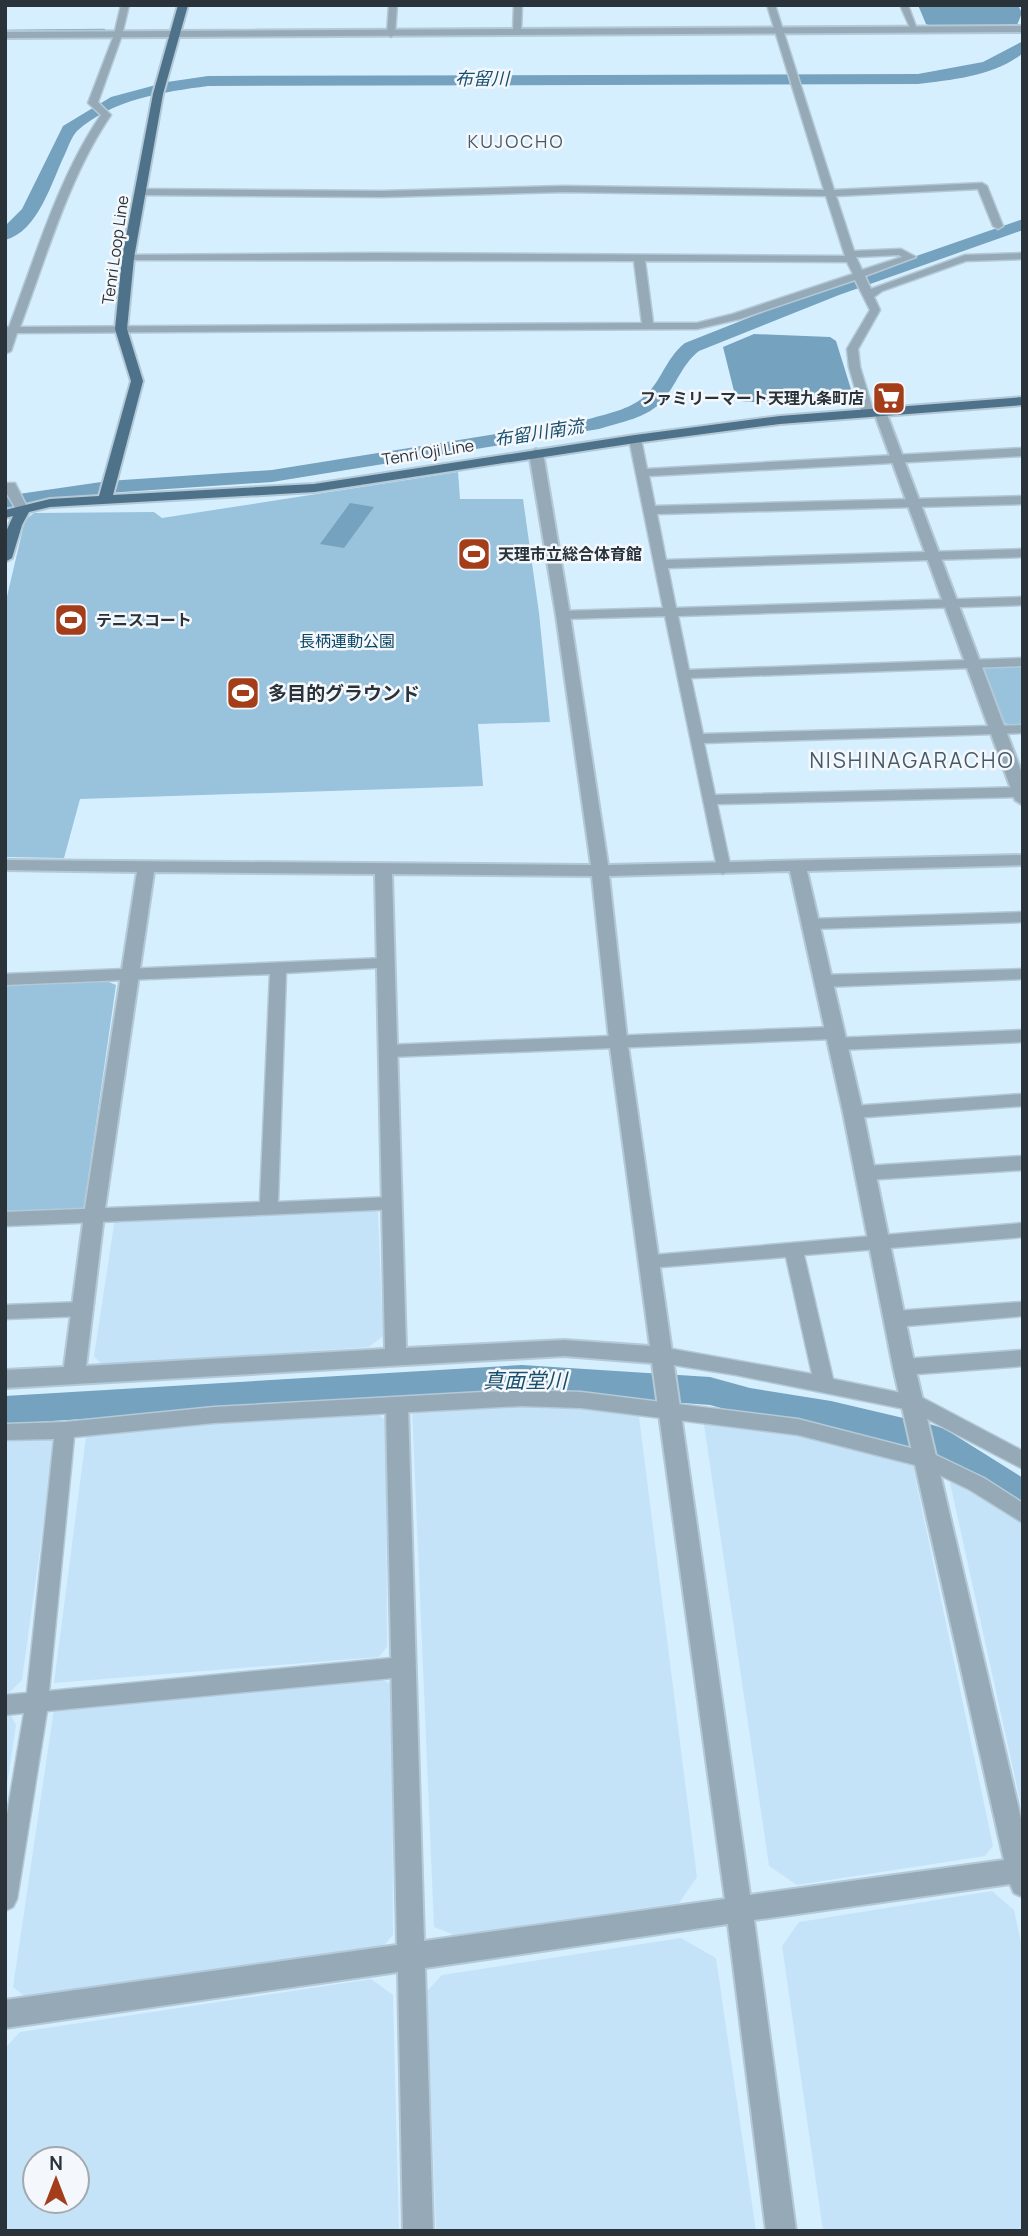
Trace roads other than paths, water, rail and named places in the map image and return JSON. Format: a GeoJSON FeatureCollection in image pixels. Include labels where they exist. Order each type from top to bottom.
{"type":"FeatureCollection","features":[{"type":"Feature","properties":{"kind":"main road","name":"Tenri Loop Line"},"geometry":{"type":"LineString","coordinates":[[105,497],[137,381],[121,329],[128,258],[159,88],[183,5]]}},
{"type":"Feature","properties":{"kind":"main road","name":"Tenri Oji Line"},"geometry":{"type":"LineString","coordinates":[[5,514],[50,503],[105,497],[314,488],[536,453],[780,420],[1023,401]]}},
{"type":"Feature","properties":{"kind":"main road"},"geometry":{"type":"LineString","coordinates":[[5,558],[22,509]]}},
{"type":"Feature","properties":{"kind":"street"},"geometry":{"type":"LineString","coordinates":[[5,351],[9,330],[90,138],[106,115],[93,103],[118,34],[125,5]]}},
{"type":"Feature","properties":{"kind":"street"},"geometry":{"type":"LineString","coordinates":[[391,34],[393,5]]}},
{"type":"Feature","properties":{"kind":"street"},"geometry":{"type":"LineString","coordinates":[[517,33],[518,5]]}},
{"type":"Feature","properties":{"kind":"street"},"geometry":{"type":"LineString","coordinates":[[709,800],[1022,795],[896,458],[851,356],[853,343],[869,325],[875,310],[850,257],[771,5]]}},
{"type":"Feature","properties":{"kind":"street"},"geometry":{"type":"LineString","coordinates":[[904,5],[915,30]]}},
{"type":"Feature","properties":{"kind":"street"},"geometry":{"type":"LineString","coordinates":[[5,35],[1023,29]]}},
{"type":"Feature","properties":{"kind":"street"},"geometry":{"type":"LineString","coordinates":[[141,192],[382,194],[577,190],[830,193],[982,186],[998,226]]}},
{"type":"Feature","properties":{"kind":"street"},"geometry":{"type":"LineString","coordinates":[[9,330],[697,326],[736,317],[911,257],[901,252],[850,257],[128,258]]}},
{"type":"Feature","properties":{"kind":"street"},"geometry":{"type":"LineString","coordinates":[[868,294],[965,258],[1023,256]]}},
{"type":"Feature","properties":{"kind":"street"},"geometry":{"type":"LineString","coordinates":[[639,257],[648,328]]}},
{"type":"Feature","properties":{"kind":"street"},"geometry":{"type":"LineString","coordinates":[[635,439],[723,869]]}},
{"type":"Feature","properties":{"kind":"street"},"geometry":{"type":"LineString","coordinates":[[642,473],[1023,452]]}},
{"type":"Feature","properties":{"kind":"street"},"geometry":{"type":"LineString","coordinates":[[536,453],[563,614],[600,871],[618,1040],[739,1908],[781,2231]]}},
{"type":"Feature","properties":{"kind":"street"},"geometry":{"type":"LineString","coordinates":[[8,487],[22,509]]}},
{"type":"Feature","properties":{"kind":"street"},"geometry":{"type":"LineString","coordinates":[[649,510],[1023,500]]}},
{"type":"Feature","properties":{"kind":"street"},"geometry":{"type":"LineString","coordinates":[[661,564],[1023,553]]}},
{"type":"Feature","properties":{"kind":"street"},"geometry":{"type":"LineString","coordinates":[[563,614],[1023,601]]}},
{"type":"Feature","properties":{"kind":"street"},"geometry":{"type":"LineString","coordinates":[[683,674],[1023,662]]}},
{"type":"Feature","properties":{"kind":"street"},"geometry":{"type":"LineString","coordinates":[[696,739],[1023,729]]}},
{"type":"Feature","properties":{"kind":"street"},"geometry":{"type":"LineString","coordinates":[[5,865],[600,871],[1023,860]]}},
{"type":"Feature","properties":{"kind":"street"},"geometry":{"type":"LineString","coordinates":[[74,1377],[94,1216],[145,866]]}},
{"type":"Feature","properties":{"kind":"street"},"geometry":{"type":"LineString","coordinates":[[5,2014],[739,1908],[1022,1875],[904,1367],[853,1112],[797,866]]}},
{"type":"Feature","properties":{"kind":"street"},"geometry":{"type":"LineString","coordinates":[[383,870],[396,1356]]}},
{"type":"Feature","properties":{"kind":"street"},"geometry":{"type":"LineString","coordinates":[[810,924],[1023,917]]}},
{"type":"Feature","properties":{"kind":"street"},"geometry":{"type":"LineString","coordinates":[[5,980],[385,963]]}},
{"type":"Feature","properties":{"kind":"street"},"geometry":{"type":"LineString","coordinates":[[269,1209],[278,968]]}},
{"type":"Feature","properties":{"kind":"street"},"geometry":{"type":"LineString","coordinates":[[823,981],[1023,974]]}},
{"type":"Feature","properties":{"kind":"street"},"geometry":{"type":"LineString","coordinates":[[388,1051],[618,1040],[1023,1036]]}},
{"type":"Feature","properties":{"kind":"street"},"geometry":{"type":"LineString","coordinates":[[853,1112],[1023,1100]]}},
{"type":"Feature","properties":{"kind":"street"},"geometry":{"type":"LineString","coordinates":[[866,1173],[1023,1163]]}},
{"type":"Feature","properties":{"kind":"street"},"geometry":{"type":"LineString","coordinates":[[5,1219],[392,1204]]}},
{"type":"Feature","properties":{"kind":"street"},"geometry":{"type":"LineString","coordinates":[[649,1261],[1023,1230]]}},
{"type":"Feature","properties":{"kind":"street"},"geometry":{"type":"LineString","coordinates":[[793,1248],[824,1384]]}},
{"type":"Feature","properties":{"kind":"street"},"geometry":{"type":"LineString","coordinates":[[895,1319],[1023,1308]]}},
{"type":"Feature","properties":{"kind":"street"},"geometry":{"type":"LineString","coordinates":[[5,1312],[83,1309]]}},
{"type":"Feature","properties":{"kind":"street"},"geometry":{"type":"LineString","coordinates":[[5,1379],[564,1348],[824,1384],[915,1409],[1023,1461]]}},
{"type":"Feature","properties":{"kind":"street"},"geometry":{"type":"LineString","coordinates":[[904,1367],[1023,1358]]}},
{"type":"Feature","properties":{"kind":"street"},"geometry":{"type":"LineString","coordinates":[[5,1432],[65,1430],[214,1415],[397,1407],[521,1398],[668,1408],[798,1427],[926,1457],[1023,1514]]}},
{"type":"Feature","properties":{"kind":"street"},"geometry":{"type":"LineString","coordinates":[[397,1407],[418,2231]]}},
{"type":"Feature","properties":{"kind":"street"},"geometry":{"type":"LineString","coordinates":[[5,1899],[37,1703],[65,1430]]}},
{"type":"Feature","properties":{"kind":"street"},"geometry":{"type":"LineString","coordinates":[[5,1705],[403,1667]]}},
{"type":"Feature","properties":{"kind":"waterway"},"geometry":{"type":"LineString","coordinates":[[5,31],[104,30]]}},
{"type":"Feature","properties":{"kind":"waterway","name":"布留川"},"geometry":{"type":"LineString","coordinates":[[5,235],[22,221],[30,210],[69,129],[117,100],[167,87],[208,81],[918,79],[959,73],[988,65],[1002,60],[1023,45]]}},
{"type":"Feature","properties":{"kind":"waterway","name":"布留川南流"},"geometry":{"type":"LineString","coordinates":[[5,502],[108,487],[272,476],[592,425],[627,414],[651,401],[680,357],[692,347],[833,291],[1023,224]]}},
{"type":"Feature","properties":{"kind":"waterway","name":"真面堂川"},"geometry":{"type":"LineString","coordinates":[[5,1410],[522,1378],[710,1391],[750,1402],[831,1415],[933,1439],[1023,1497]]}},
{"type":"Feature","properties":{"kind":"place","name":"ファミリーマート天理九条町店"},"geometry":{"type":"Point","coordinates":[889,398]}},
{"type":"Feature","properties":{"kind":"place","name":"天理市立総合体育館"},"geometry":{"type":"Point","coordinates":[474,554]}},
{"type":"Feature","properties":{"kind":"place","name":"テニスコート"},"geometry":{"type":"Point","coordinates":[71,620]}},
{"type":"Feature","properties":{"kind":"place","name":"多目的グラウンド"},"geometry":{"type":"Point","coordinates":[243,693]}},
{"type":"Feature","properties":{"kind":"district","name":"KUJOCHO"},"geometry":{"type":"Point","coordinates":[516,142]}},
{"type":"Feature","properties":{"kind":"district","name":"NISHINAGARACHO"},"geometry":{"type":"Point","coordinates":[912,761]}},
{"type":"Feature","properties":{"kind":"park label","name":"長柄運動公園"},"geometry":{"type":"Point","coordinates":[347,641]}}]}
